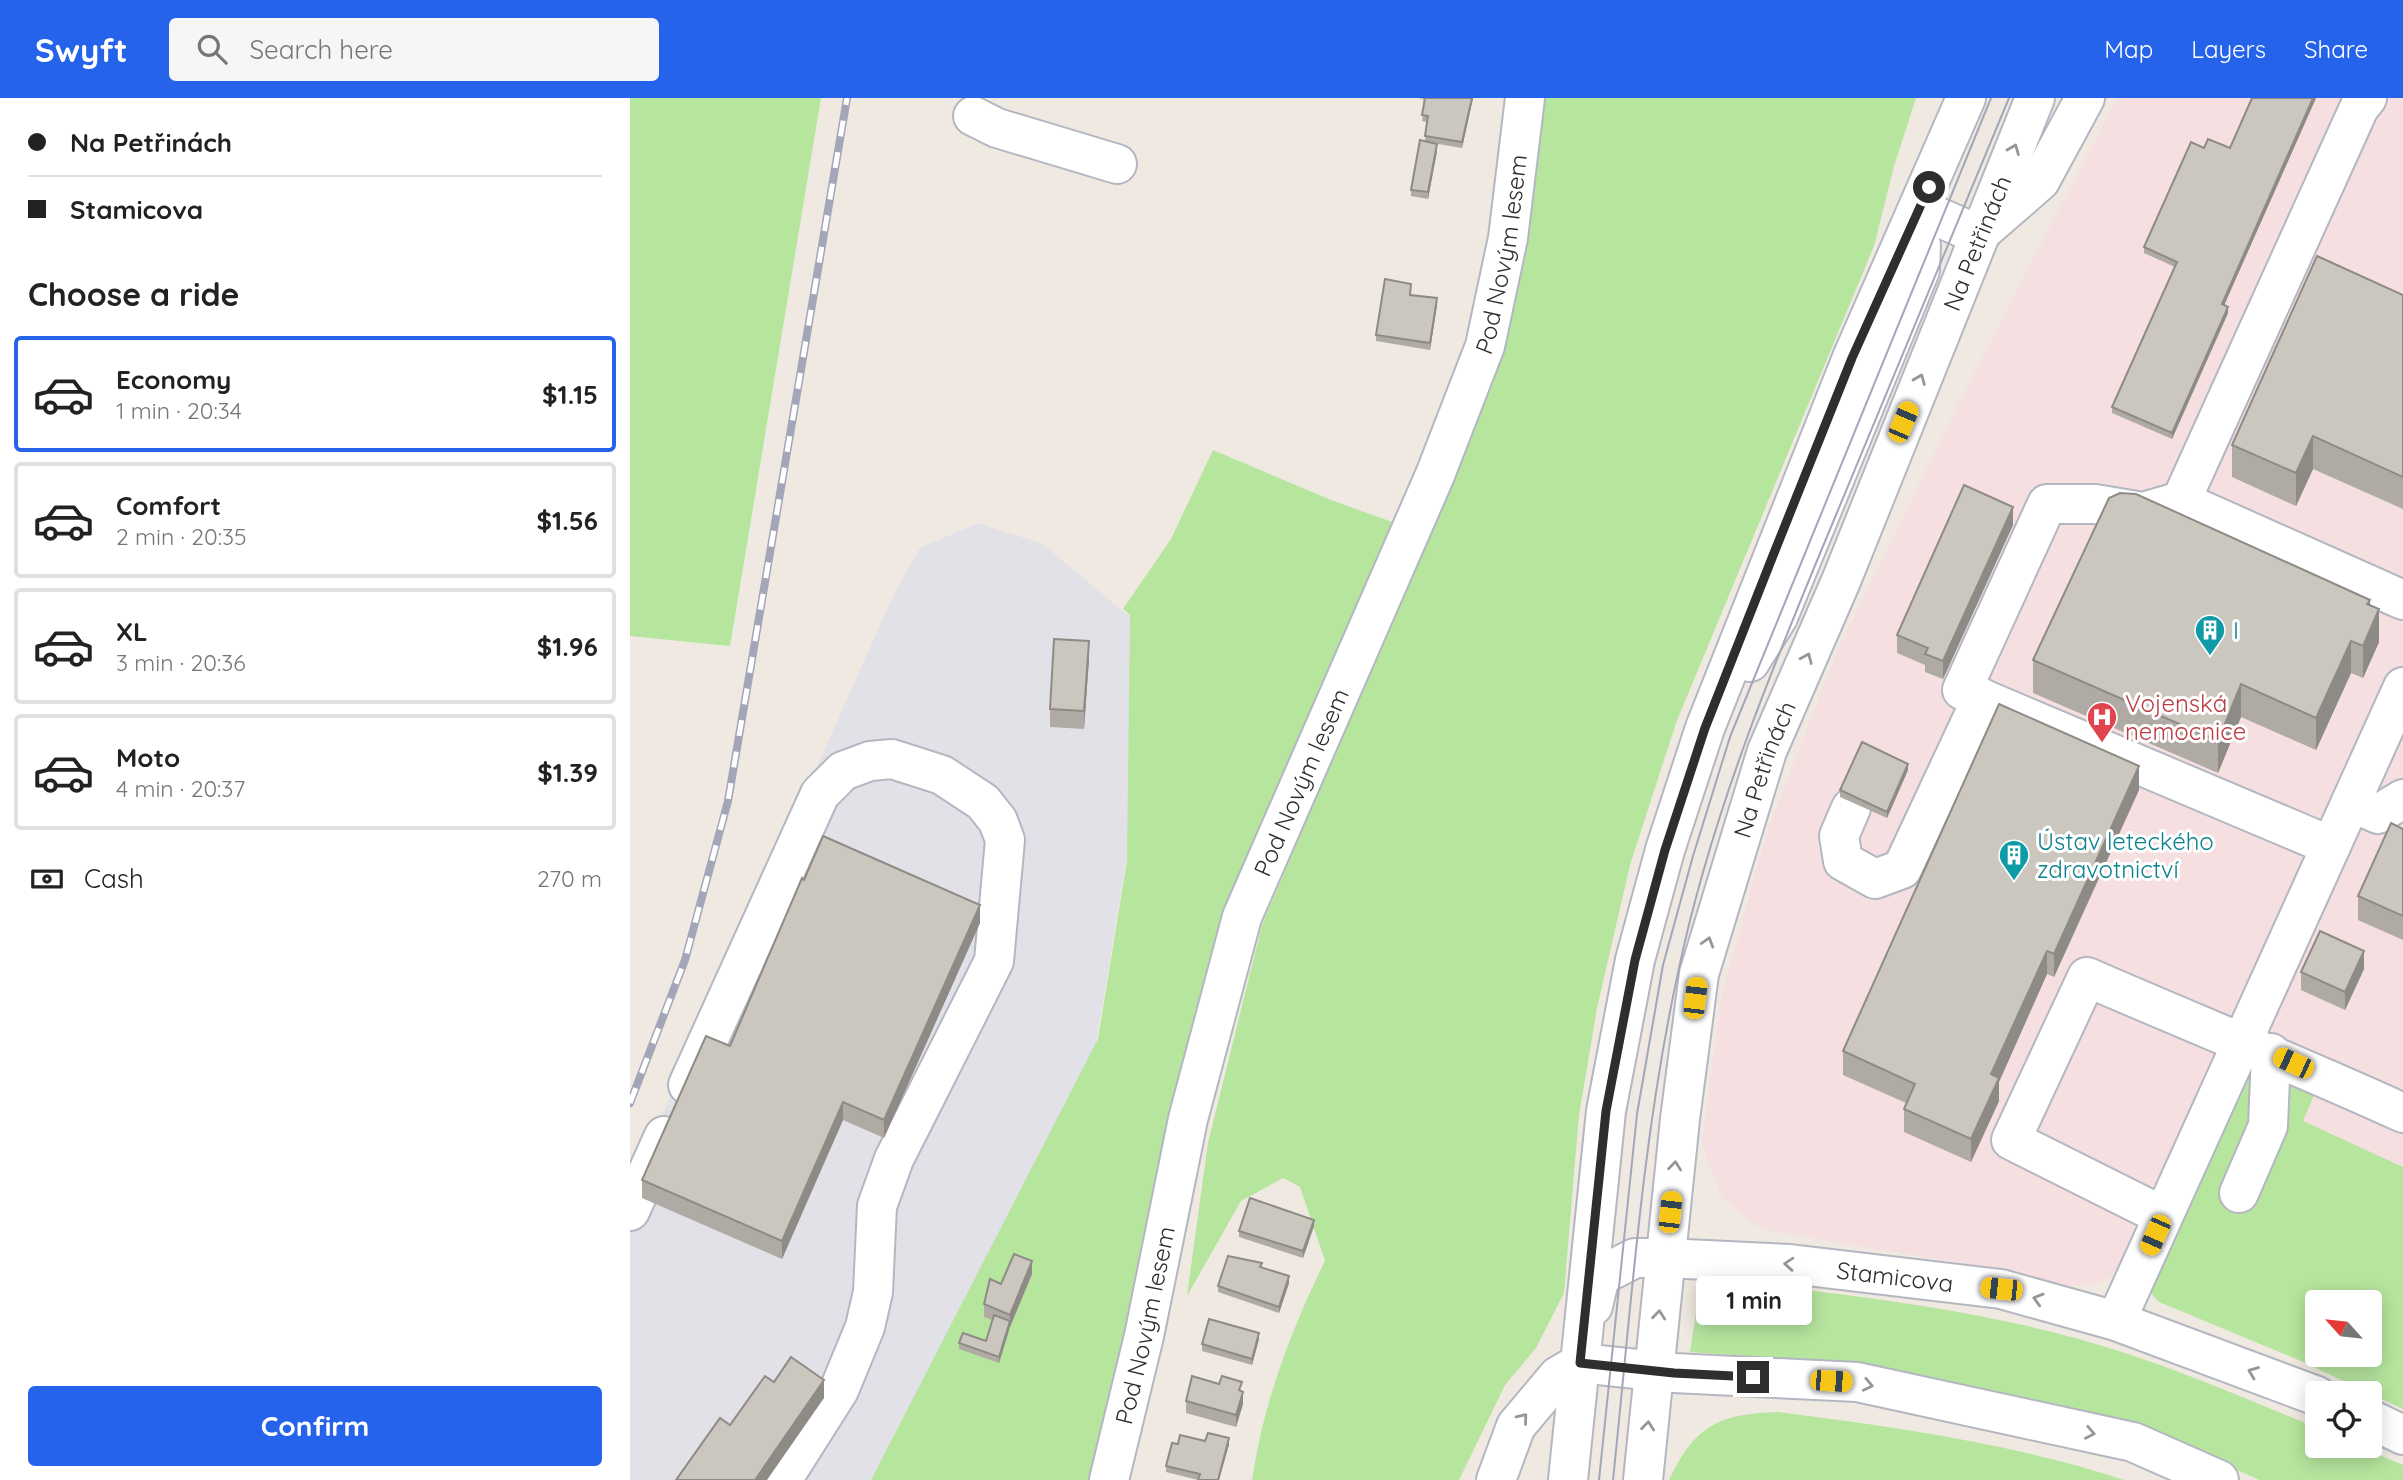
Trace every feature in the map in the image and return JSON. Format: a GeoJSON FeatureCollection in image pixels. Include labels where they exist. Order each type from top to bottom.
{"type":"FeatureCollection","features":[{"type":"Feature","properties":{"kind":"street","name":"Pod Novým lesem"},"geometry":{"type":"LineString","coordinates":[[1109,1480],[1144,1336],[1188,1119],[1242,916],[1435,475],[1485,346],[1508,238],[1525,98]]}},
{"type":"Feature","properties":{"kind":"street"},"geometry":{"type":"LineString","coordinates":[[1568,1480],[1606,1111],[1635,960],[1665,850],[1705,728],[1852,358],[1920,209],[1965,98]]}},
{"type":"Feature","properties":{"kind":"street","name":"Na Petřinách"},"geometry":{"type":"LineString","coordinates":[[1643,1480],[1665,1258],[1699,974],[1767,751],[1841,581],[2035,98]]}},
{"type":"Feature","properties":{"kind":"street"},"geometry":{"type":"LineString","coordinates":[[1920,209],[1979,235],[2040,181],[2085,98]]}},
{"type":"Feature","properties":{"kind":"street"},"geometry":{"type":"LineString","coordinates":[[2181,501],[2359,108],[2367,98]]}},
{"type":"Feature","properties":{"kind":"street"},"geometry":{"type":"LineString","coordinates":[[973,116],[997,128],[1117,164]]}},
{"type":"Feature","properties":{"kind":"street"},"geometry":{"type":"LineString","coordinates":[[2331,846],[1962,690],[2047,504],[2095,504],[2143,512],[2181,501],[2403,600]]}},
{"type":"Feature","properties":{"kind":"street"},"geometry":{"type":"LineString","coordinates":[[2116,1321],[2163,1216],[2256,1049],[2331,846],[2402,694]]}},
{"type":"Feature","properties":{"kind":"street"},"geometry":{"type":"LineString","coordinates":[[1851,808],[1839,836],[1843,861],[1875,878],[1902,869],[1982,698]]}},
{"type":"Feature","properties":{"kind":"street"},"geometry":{"type":"LineString","coordinates":[[630,1211],[820,794],[843,771],[870,761],[892,759],[942,775],[983,803],[998,821],[1005,841],[994,961],[894,1159],[877,1206],[873,1292],[866,1327],[839,1391],[782,1480]]}},
{"type":"Feature","properties":{"kind":"street"},"geometry":{"type":"LineString","coordinates":[[2351,802],[2378,814],[2403,799]]}},
{"type":"Feature","properties":{"kind":"street"},"geometry":{"type":"LineString","coordinates":[[2163,1216],[2011,1140],[2087,977],[2403,1112]]}},
{"type":"Feature","properties":{"kind":"street"},"geometry":{"type":"LineString","coordinates":[[2239,1194],[2268,1126],[2256,1049]]}},
{"type":"Feature","properties":{"kind":"street","name":"Stamicova"},"geometry":{"type":"LineString","coordinates":[[1580,1363],[1600,1276],[1635,1258],[1665,1258],[1790,1264],[2001,1289],[2116,1321],[2305,1392]]}},
{"type":"Feature","properties":{"kind":"street"},"geometry":{"type":"LineString","coordinates":[[1496,1480],[1516,1426],[1558,1376],[1580,1363],[1654,1371],[1857,1382],[2133,1442],[2219,1480]]}},
{"type":"Feature","properties":{"kind":"street"},"geometry":{"type":"LineString","coordinates":[[2382,1425],[2403,1435]]}},
{"type":"Feature","properties":{"kind":"shaded area","name":"Vojenská nemocnice"},"geometry":{"type":"Polygon","coordinates":[[[2117,98],[2403,98],[2403,1409],[2382,1399],[2382,1381],[2344,1381],[2314,1367],[2382,1367],[2382,1290],[2305,1290],[2305,1363],[2159,1302],[2149,1292],[2113,1274],[2103,1281],[2084,1286],[2067,1285],[2005,1271],[1761,1229],[1722,1198],[1702,1144],[1721,999],[1766,835],[1836,654],[1959,402],[2117,98]]]}},
{"type":"Feature","properties":{"kind":"shaded area"},"geometry":{"type":"Polygon","coordinates":[[[978,523],[1043,544],[1131,618],[1129,844],[1095,1049],[871,1480],[630,1480],[630,1187],[892,598],[920,548],[978,523]]]}},
{"type":"Feature","properties":{"kind":"green space"},"geometry":{"type":"Polygon","coordinates":[[[630,98],[821,98],[730,646],[630,636],[630,98]]]}},
{"type":"Feature","properties":{"kind":"green space"},"geometry":{"type":"Polygon","coordinates":[[[1543,98],[1916,98],[1894,166],[1874,246],[1676,723],[1630,865],[1597,1008],[1579,1115],[1564,1293],[1536,1348],[1505,1385],[1459,1480],[1252,1480],[1263,1423],[1280,1368],[1325,1261],[1300,1187],[1283,1178],[1241,1201],[1187,1296],[1208,1143],[1262,925],[1493,384],[1526,234],[1543,98]]]}},
{"type":"Feature","properties":{"kind":"green space"},"geometry":{"type":"Polygon","coordinates":[[[1213,450],[1331,500],[1395,523],[1222,920],[1091,1480],[871,1480],[1098,1039],[1127,861],[1130,615],[1123,609],[1171,539],[1213,450]]]}},
{"type":"Feature","properties":{"kind":"green space"},"geometry":{"type":"Polygon","coordinates":[[[2285,1070],[2318,1086],[2303,1121],[2403,1167],[2403,1409],[2382,1399],[2382,1381],[2344,1381],[2314,1367],[2382,1367],[2382,1290],[2305,1290],[2305,1363],[2159,1302],[2150,1292],[2249,1073],[2285,1070]]]}},
{"type":"Feature","properties":{"kind":"green space"},"geometry":{"type":"Polygon","coordinates":[[[1701,1279],[1806,1290],[1964,1313],[2068,1336],[2119,1351],[2219,1388],[2305,1423],[2305,1458],[2382,1456],[2403,1465],[2403,1480],[2260,1480],[2131,1424],[1854,1364],[1690,1352],[1701,1279]]]}},
{"type":"Feature","properties":{"kind":"green space"},"geometry":{"type":"Polygon","coordinates":[[[1778,1412],[1909,1430],[1996,1446],[2124,1480],[1669,1480],[1689,1446],[1711,1426],[1740,1416],[1778,1412]]]}},
{"type":"Feature","properties":{"kind":"building"},"geometry":{"type":"Polygon","coordinates":[[[1425,98],[1472,98],[1462,142],[1425,136],[1428,116],[1422,115],[1425,98]]]}},
{"type":"Feature","properties":{"kind":"building"},"geometry":{"type":"Polygon","coordinates":[[[2252,98],[2313,98],[2222,304],[2228,307],[2172,433],[2112,407],[2177,262],[2144,247],[2191,142],[2204,148],[2208,139],[2230,148],[2252,98]]]}},
{"type":"Feature","properties":{"kind":"building"},"geometry":{"type":"Polygon","coordinates":[[[1420,140],[1437,144],[1428,192],[1411,190],[1420,140]]]}},
{"type":"Feature","properties":{"kind":"building"},"geometry":{"type":"Polygon","coordinates":[[[2317,256],[2403,295],[2403,477],[2313,436],[2296,473],[2232,445],[2317,256]]]}},
{"type":"Feature","properties":{"kind":"building"},"geometry":{"type":"Polygon","coordinates":[[[1385,279],[1411,284],[1410,295],[1437,298],[1430,343],[1376,335],[1385,279]]]}},
{"type":"Feature","properties":{"kind":"building"},"geometry":{"type":"Polygon","coordinates":[[[1964,485],[2013,507],[1943,661],[1925,654],[1928,648],[1897,635],[1964,485]]]}},
{"type":"Feature","properties":{"kind":"building","name":"I"},"geometry":{"type":"Polygon","coordinates":[[[2120,493],[2136,494],[2370,600],[2367,604],[2379,609],[2363,646],[2351,641],[2316,718],[2241,684],[2218,741],[2033,660],[2109,498],[2120,493]]]}},
{"type":"Feature","properties":{"kind":"building"},"geometry":{"type":"Polygon","coordinates":[[[1054,639],[1089,641],[1084,711],[1050,709],[1054,639]]]}},
{"type":"Feature","properties":{"kind":"building","name":"Ústav leteckého zdravotnictví"},"geometry":{"type":"Polygon","coordinates":[[[1999,704],[2139,766],[2054,954],[2047,951],[1991,1074],[1999,1078],[1971,1139],[1904,1109],[1915,1084],[1843,1051],[1999,704]]]}},
{"type":"Feature","properties":{"kind":"building"},"geometry":{"type":"Polygon","coordinates":[[[1862,742],[1908,764],[1887,812],[1840,790],[1862,742]]]}},
{"type":"Feature","properties":{"kind":"building"},"geometry":{"type":"Polygon","coordinates":[[[2391,823],[2403,829],[2403,916],[2358,896],[2391,823]]]}},
{"type":"Feature","properties":{"kind":"building"},"geometry":{"type":"Polygon","coordinates":[[[823,836],[980,905],[884,1120],[843,1102],[782,1241],[642,1180],[706,1036],[730,1046],[802,878],[804,880],[823,836]]]}},
{"type":"Feature","properties":{"kind":"building"},"geometry":{"type":"Polygon","coordinates":[[[2320,931],[2364,951],[2345,992],[2301,972],[2320,931]]]}},
{"type":"Feature","properties":{"kind":"building"},"geometry":{"type":"Polygon","coordinates":[[[1250,1198],[1314,1220],[1303,1251],[1239,1231],[1250,1198]]]}},
{"type":"Feature","properties":{"kind":"building"},"geometry":{"type":"Polygon","coordinates":[[[1014,1254],[1032,1261],[1010,1315],[984,1304],[990,1279],[1001,1284],[1014,1254]]]}},
{"type":"Feature","properties":{"kind":"building"},"geometry":{"type":"Polygon","coordinates":[[[1228,1256],[1262,1263],[1260,1267],[1289,1276],[1279,1307],[1218,1286],[1228,1256]]]}},
{"type":"Feature","properties":{"kind":"building"},"geometry":{"type":"Polygon","coordinates":[[[994,1315],[1010,1321],[999,1357],[959,1343],[963,1333],[986,1341],[994,1315]]]}},
{"type":"Feature","properties":{"kind":"building"},"geometry":{"type":"Polygon","coordinates":[[[1209,1319],[1259,1333],[1252,1359],[1202,1344],[1209,1319]]]}},
{"type":"Feature","properties":{"kind":"building"},"geometry":{"type":"Polygon","coordinates":[[[791,1357],[824,1380],[755,1480],[676,1480],[720,1418],[730,1425],[765,1376],[774,1382],[791,1357]]]}},
{"type":"Feature","properties":{"kind":"building"},"geometry":{"type":"Polygon","coordinates":[[[1192,1376],[1219,1384],[1222,1376],[1242,1382],[1239,1390],[1243,1392],[1236,1415],[1186,1401],[1192,1376]]]}},
{"type":"Feature","properties":{"kind":"building"},"geometry":{"type":"Polygon","coordinates":[[[1208,1433],[1229,1438],[1218,1480],[1198,1480],[1200,1474],[1166,1466],[1172,1443],[1178,1444],[1180,1435],[1205,1441],[1208,1433]]]}},
{"type":"Feature","properties":{"kind":"tram line"},"geometry":{"type":"LineString","coordinates":[[1599,1480],[1637,1114],[1663,965],[1693,856],[1730,737],[1991,98]]}},
{"type":"Feature","properties":{"kind":"tram line"},"geometry":{"type":"LineString","coordinates":[[1613,1480],[1639,1223],[1656,1095],[1679,968],[1709,852],[1747,738],[1790,625],[2009,98]]}},
{"type":"Feature","properties":{"kind":"railway"},"geometry":{"type":"LineString","coordinates":[[630,1103],[685,960],[728,801],[847,98]]}},
{"type":"Feature","properties":{"kind":"place","name":"I"},"geometry":{"type":"Point","coordinates":[2210,657]}},
{"type":"Feature","properties":{"kind":"place","name":"Vojenská nemocnice"},"geometry":{"type":"Point","coordinates":[2102,744]}},
{"type":"Feature","properties":{"kind":"place","name":"Ústav leteckého zdravotnictví"},"geometry":{"type":"Point","coordinates":[2014,882]}},
{"type":"Feature","properties":{"kind":"route"},"geometry":{"type":"LineString","coordinates":[[1753,1377],[1674,1373],[1580,1363],[1606,1111],[1635,960],[1665,850],[1705,728],[1852,358],[1929,187]]}}]}
